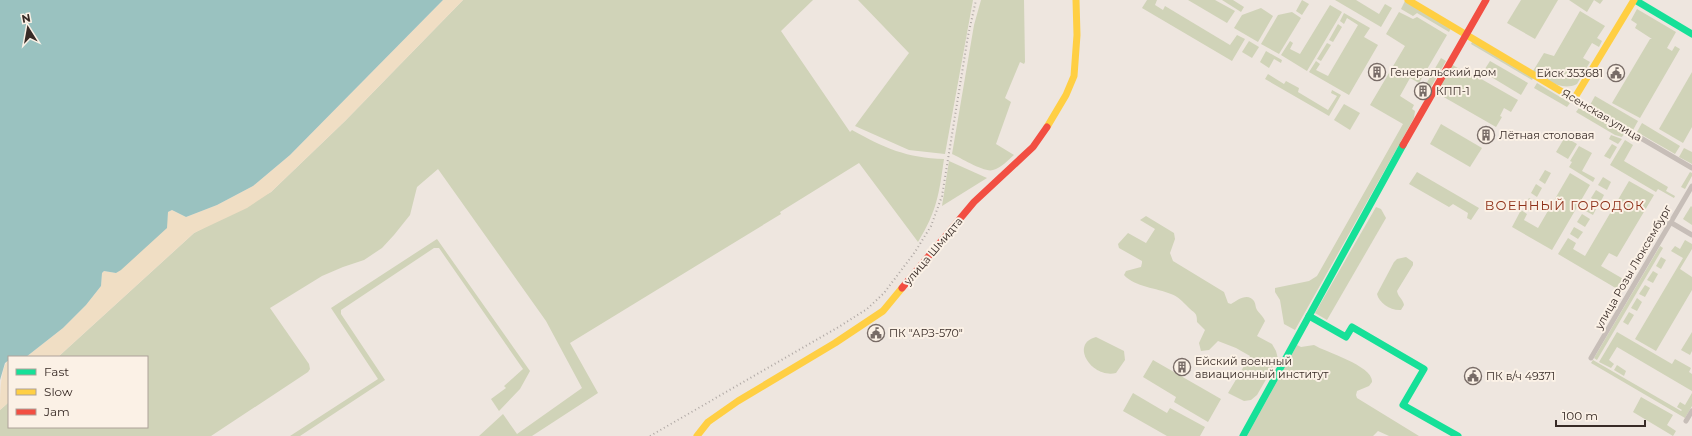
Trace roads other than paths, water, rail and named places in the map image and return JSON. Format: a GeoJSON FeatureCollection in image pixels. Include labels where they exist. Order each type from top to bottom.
{"type":"FeatureCollection","features":[{"type":"Feature","properties":{"kind":"street","name":"улица Шмидта"},"geometry":{"type":"LineString","coordinates":[[697,436],[708,422],[738,401],[843,338],[883,312],[974,202],[1033,147],[1052,120],[1066,95],[1074,76],[1077,35],[1076,0]]}},
{"type":"Feature","properties":{"kind":"street","name":"Ясенская улица"},"geometry":{"type":"LineString","coordinates":[[1408,0],[1692,168]]}},
{"type":"Feature","properties":{"kind":"street"},"geometry":{"type":"LineString","coordinates":[[1243,436],[1433,91],[1486,0]]}},
{"type":"Feature","properties":{"kind":"street"},"geometry":{"type":"LineString","coordinates":[[1574,99],[1634,0],[1692,34]]}},
{"type":"Feature","properties":{"kind":"street","name":"улица Розы Люксембург"},"geometry":{"type":"LineString","coordinates":[[1591,358],[1692,186]]}},
{"type":"Feature","properties":{"kind":"street"},"geometry":{"type":"LineString","coordinates":[[1670,222],[1692,235]]}},
{"type":"Feature","properties":{"kind":"street"},"geometry":{"type":"LineString","coordinates":[[1309,316],[1346,337],[1352,327],[1424,369],[1403,405],[1458,436]]}},
{"type":"Feature","properties":{"kind":"street"},"geometry":{"type":"LineString","coordinates":[[1686,421],[1692,411]]}},
{"type":"Feature","properties":{"kind":"water"},"geometry":{"type":"Polygon","coordinates":[[[0,0],[443,0],[290,155],[253,186],[217,205],[186,217],[172,210],[168,212],[167,228],[121,270],[116,273],[104,271],[102,273],[101,286],[86,305],[63,328],[27,356],[8,356],[8,361],[5,363],[0,380],[0,0]]]}},
{"type":"Feature","properties":{"kind":"railway"},"geometry":{"type":"LineString","coordinates":[[650,436],[837,328],[867,309],[884,293],[915,252],[931,226],[942,196],[968,36],[976,0]]}},
{"type":"Feature","properties":{"kind":"place","name":"Генеральский дом"},"geometry":{"type":"Point","coordinates":[1377,72]}},
{"type":"Feature","properties":{"kind":"place","name":"Ейск 353681"},"geometry":{"type":"Point","coordinates":[1616,73]}},
{"type":"Feature","properties":{"kind":"place","name":"КПП-1"},"geometry":{"type":"Point","coordinates":[1423,91]}},
{"type":"Feature","properties":{"kind":"place","name":"Лётная столовая"},"geometry":{"type":"Point","coordinates":[1486,135]}},
{"type":"Feature","properties":{"kind":"place","name":"ПК \"АРЗ-570\""},"geometry":{"type":"Point","coordinates":[876,333]}},
{"type":"Feature","properties":{"kind":"place","name":"Ейский военный авиационный институт"},"geometry":{"type":"Point","coordinates":[1182,367]}},
{"type":"Feature","properties":{"kind":"place","name":"ПК в/ч 49371"},"geometry":{"type":"Point","coordinates":[1473,376]}},
{"type":"Feature","properties":{"kind":"district","name":"ВОЕННЫЙ ГОРОДОК"},"geometry":{"type":"Point","coordinates":[1565,205]}}]}
